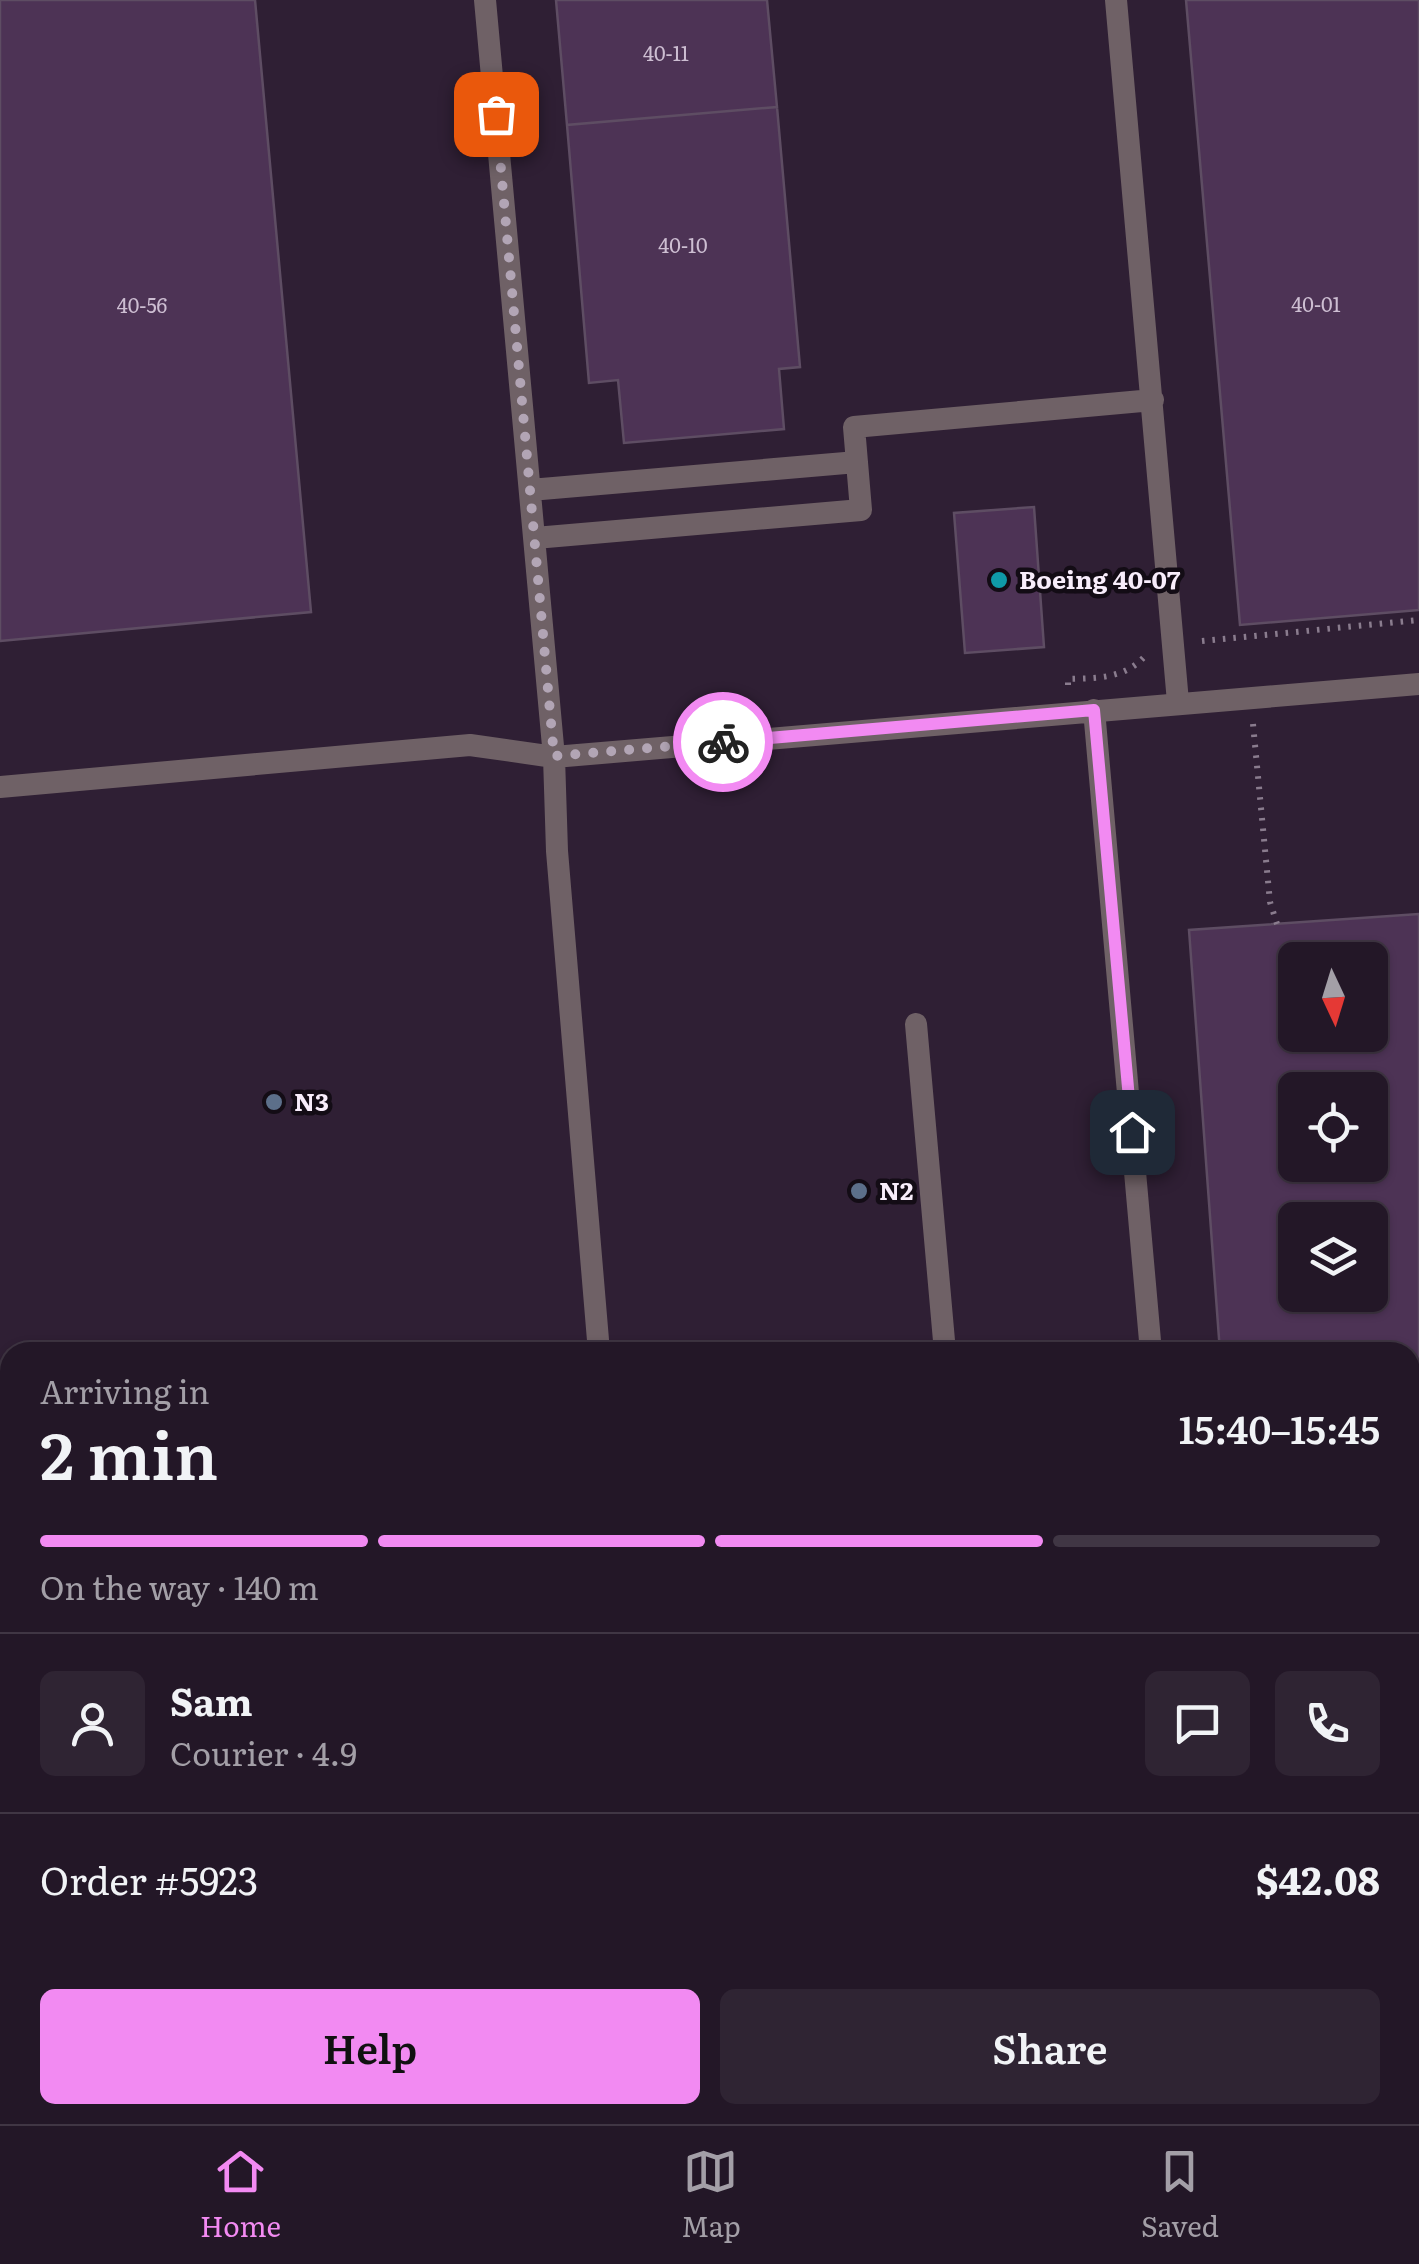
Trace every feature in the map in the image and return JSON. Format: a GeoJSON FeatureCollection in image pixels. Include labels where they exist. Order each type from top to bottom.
{"type":"FeatureCollection","features":[{"type":"Feature","properties":{"kind":"lane"},"geometry":{"type":"LineString","coordinates":[[485,0],[554,756],[556,851],[598,1342]]}},
{"type":"Feature","properties":{"kind":"lane"},"geometry":{"type":"LineString","coordinates":[[1116,0],[1178,702]]}},
{"type":"Feature","properties":{"kind":"lane"},"geometry":{"type":"LineString","coordinates":[[535,538],[861,510],[854,427],[1153,400]]}},
{"type":"Feature","properties":{"kind":"lane"},"geometry":{"type":"LineString","coordinates":[[530,490],[856,462]]}},
{"type":"Feature","properties":{"kind":"lane"},"geometry":{"type":"LineString","coordinates":[[0,787],[470,745],[554,756],[1419,684]]}},
{"type":"Feature","properties":{"kind":"lane"},"geometry":{"type":"LineString","coordinates":[[1094,710],[1150,1342]]}},
{"type":"Feature","properties":{"kind":"lane"},"geometry":{"type":"LineString","coordinates":[[916,1024],[944,1342]]}},
{"type":"Feature","properties":{"kind":"path"},"geometry":{"type":"LineString","coordinates":[[1068,712],[1068,678],[1118,675],[1136,666],[1150,643],[1419,620]]}},
{"type":"Feature","properties":{"kind":"path"},"geometry":{"type":"LineString","coordinates":[[1199,641],[1209,664],[1212,700]]}},
{"type":"Feature","properties":{"kind":"path"},"geometry":{"type":"LineString","coordinates":[[1241,725],[1255,724],[1270,902],[1276,924]]}},
{"type":"Feature","properties":{"kind":"building"},"geometry":{"type":"Polygon","coordinates":[[[0,0],[255,0],[311,612],[0,641],[0,0]]]}},
{"type":"Feature","properties":{"kind":"building"},"geometry":{"type":"Polygon","coordinates":[[[556,0],[767,0],[777,107],[567,125],[556,0]]]}},
{"type":"Feature","properties":{"kind":"building"},"geometry":{"type":"Polygon","coordinates":[[[1186,0],[1419,0],[1419,610],[1240,625],[1186,0]]]}},
{"type":"Feature","properties":{"kind":"building"},"geometry":{"type":"Polygon","coordinates":[[[777,107],[800,367],[779,369],[784,429],[624,443],[618,380],[589,383],[567,125],[777,107]]]}},
{"type":"Feature","properties":{"kind":"building","name":"Boeing 40-07"},"geometry":{"type":"Polygon","coordinates":[[[1034,507],[1044,647],[965,653],[954,513],[1034,507]]]}},
{"type":"Feature","properties":{"kind":"building"},"geometry":{"type":"Polygon","coordinates":[[[1419,914],[1419,1342],[1219,1342],[1189,930],[1419,914]]]}},
{"type":"Feature","properties":{"kind":"way so far"},"geometry":{"type":"LineString","coordinates":[[496,114],[554,756],[723,742]]}},
{"type":"Feature","properties":{"kind":"place","name":"Boeing 40-07"},"geometry":{"type":"Point","coordinates":[999,580]}},
{"type":"Feature","properties":{"kind":"place","name":"N3"},"geometry":{"type":"Point","coordinates":[274,1102]}},
{"type":"Feature","properties":{"kind":"place","name":"N2"},"geometry":{"type":"Point","coordinates":[859,1191]}},
{"type":"Feature","properties":{"kind":"route"},"geometry":{"type":"LineString","coordinates":[[723,742],[1094,710],[1132,1132]]}}]}
